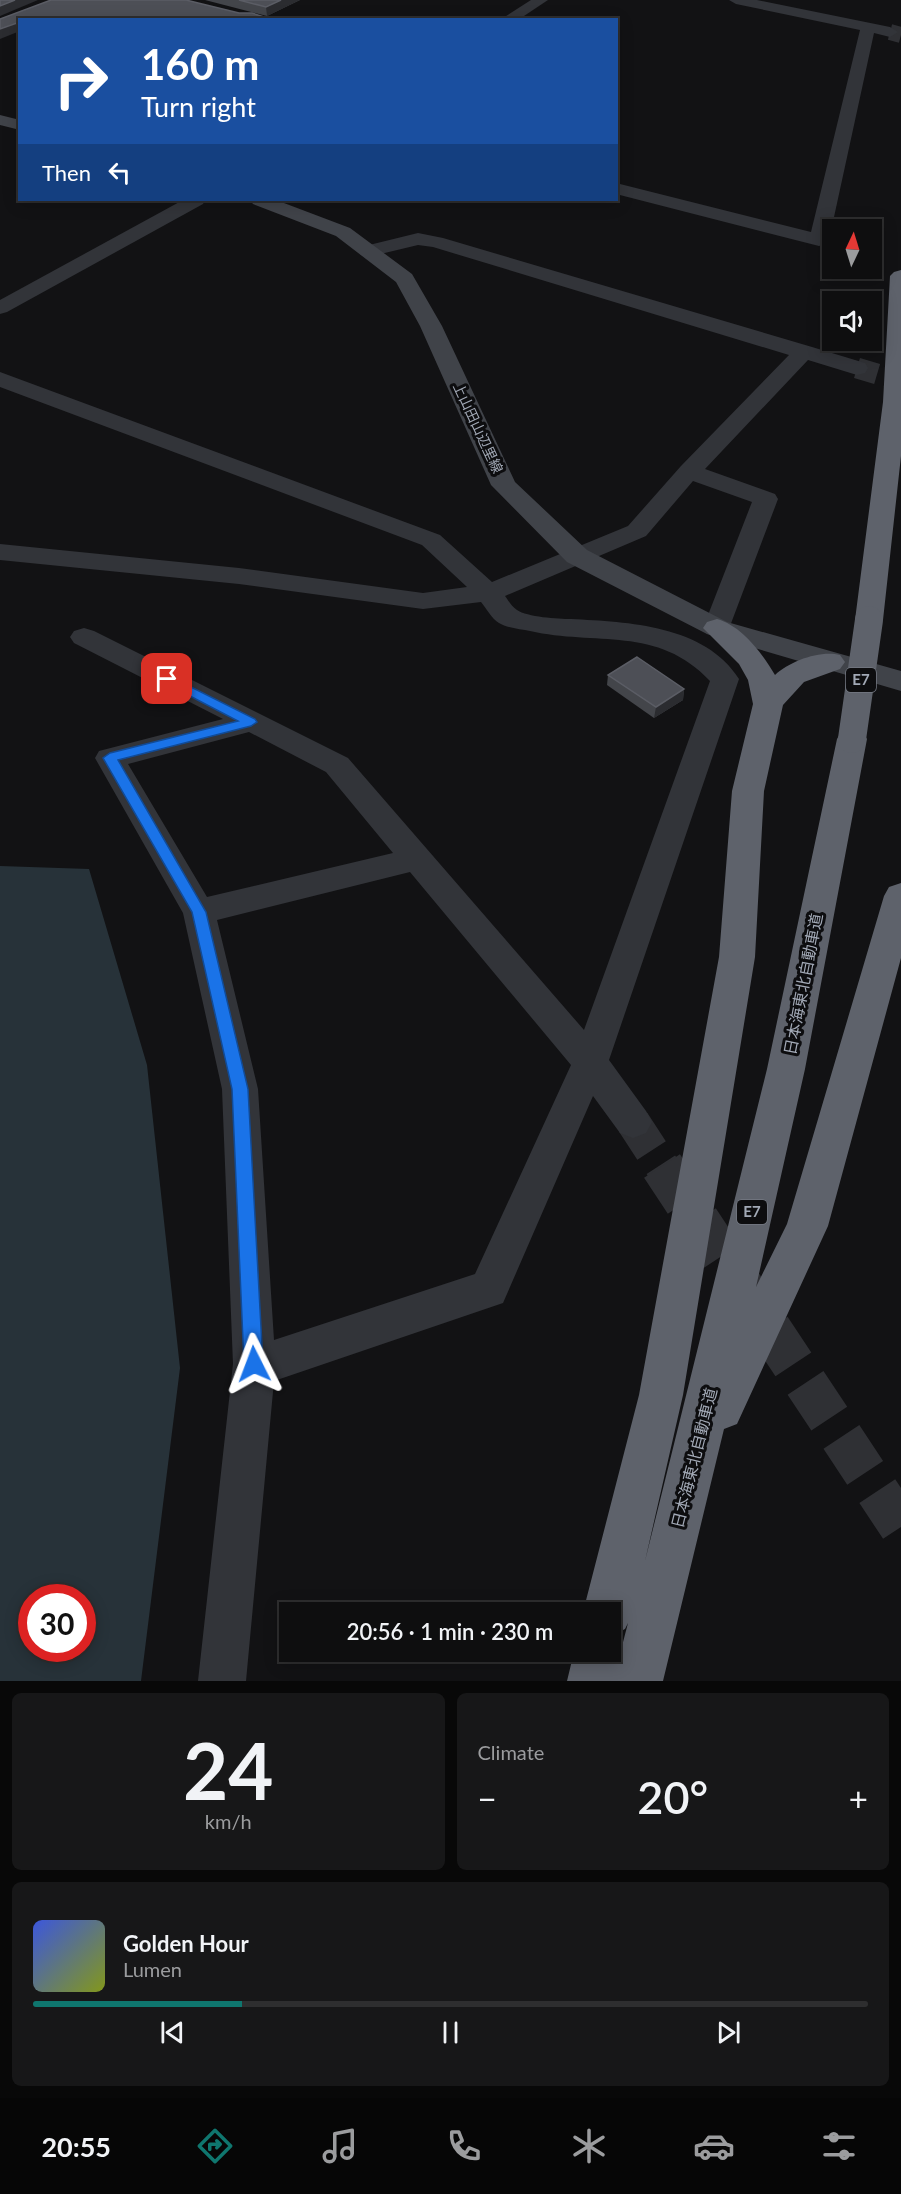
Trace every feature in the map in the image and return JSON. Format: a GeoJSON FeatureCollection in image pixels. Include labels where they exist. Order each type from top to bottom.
{"type":"FeatureCollection","features":[{"type":"Feature","properties":{"kind":"highway","name":"日本海東北自動車道"},"geometry":{"type":"LineString","coordinates":[[638,1681],[693,1466],[786,1069],[852,739],[869,620],[895,402],[901,276]]}},
{"type":"Feature","properties":{"kind":"highway"},"geometry":{"type":"LineString","coordinates":[[717,628],[750,658],[763,680],[768,704]]}},
{"type":"Feature","properties":{"kind":"highway"},"geometry":{"type":"LineString","coordinates":[[610,1602],[661,1395],[737,957],[748,791],[768,704],[782,682],[805,668],[830,662]]}},
{"type":"Feature","properties":{"kind":"highway"},"geometry":{"type":"LineString","coordinates":[[693,1466],[807,1226],[901,896]]}},
{"type":"Feature","properties":{"kind":"highway"},"geometry":{"type":"LineString","coordinates":[[592,1681],[597,1662]]}},
{"type":"Feature","properties":{"kind":"main road"},"geometry":{"type":"LineString","coordinates":[[0,120],[18,124]]}},
{"type":"Feature","properties":{"kind":"main road","name":"上山田山辺里線"},"geometry":{"type":"LineString","coordinates":[[263,201],[343,232],[405,278],[431,326],[504,485],[577,556],[717,628],[901,681]]}},
{"type":"Feature","properties":{"kind":"street"},"geometry":{"type":"LineString","coordinates":[[510,18],[541,0]]}},
{"type":"Feature","properties":{"kind":"street"},"geometry":{"type":"LineString","coordinates":[[736,0],[890,32]]}},
{"type":"Feature","properties":{"kind":"street"},"geometry":{"type":"LineString","coordinates":[[618,189],[819,240],[868,28]]}},
{"type":"Feature","properties":{"kind":"street"},"geometry":{"type":"LineString","coordinates":[[0,308],[194,201]]}},
{"type":"Feature","properties":{"kind":"street"},"geometry":{"type":"LineString","coordinates":[[368,251],[418,239],[435,242],[857,368]]}},
{"type":"Feature","properties":{"kind":"street"},"geometry":{"type":"LineString","coordinates":[[0,552],[239,576],[423,601],[488,593],[637,531],[689,471],[804,352]]}},
{"type":"Feature","properties":{"kind":"street"},"geometry":{"type":"LineString","coordinates":[[0,379],[431,540],[488,593],[508,617],[551,627],[633,631],[668,641],[705,658],[725,680],[591,1062],[489,1289],[253,1366]]}},
{"type":"Feature","properties":{"kind":"street"},"geometry":{"type":"LineString","coordinates":[[689,471],[766,499],[717,628]]}},
{"type":"Feature","properties":{"kind":"street"},"geometry":{"type":"LineString","coordinates":[[84,637],[337,765],[591,1062],[633,1122]]}},
{"type":"Feature","properties":{"kind":"street"},"geometry":{"type":"LineString","coordinates":[[222,1681],[253,1366],[240,1089],[199,912],[110,758],[251,722]]}},
{"type":"Feature","properties":{"kind":"street"},"geometry":{"type":"LineString","coordinates":[[199,912],[416,859]]}},
{"type":"Feature","properties":{"kind":"shaded area"},"geometry":{"type":"Polygon","coordinates":[[[0,866],[89,869],[147,1065],[180,1368],[141,1681],[0,1681],[0,866]]]}},
{"type":"Feature","properties":{"kind":"building"},"geometry":{"type":"Polygon","coordinates":[[[0,0],[15,0],[0,6],[0,0]]]}},
{"type":"Feature","properties":{"kind":"building"},"geometry":{"type":"Polygon","coordinates":[[[51,0],[186,0],[267,18],[18,18],[18,23],[0,29],[0,19],[51,0]]]}},
{"type":"Feature","properties":{"kind":"building"},"geometry":{"type":"Polygon","coordinates":[[[239,0],[281,0],[266,7],[239,0]]]}},
{"type":"Feature","properties":{"kind":"building"},"geometry":{"type":"Polygon","coordinates":[[[637,657],[684,689],[656,707],[608,675],[637,657]]]}},
{"type":"Feature","properties":{"kind":"tunnel"},"geometry":{"type":"LineString","coordinates":[[890,32],[901,35]]}},
{"type":"Feature","properties":{"kind":"tunnel"},"geometry":{"type":"LineString","coordinates":[[857,368],[901,381]]}},
{"type":"Feature","properties":{"kind":"tunnel"},"geometry":{"type":"LineString","coordinates":[[633,1122],[663,1168]]}},
{"type":"Feature","properties":{"kind":"tunnel"},"geometry":{"type":"LineString","coordinates":[[662,1166],[901,1527]]}},
{"type":"Feature","properties":{"kind":"route"},"geometry":{"type":"LineString","coordinates":[[167,679],[251,722],[110,758],[199,912],[240,1089],[254,1364]]}}]}
